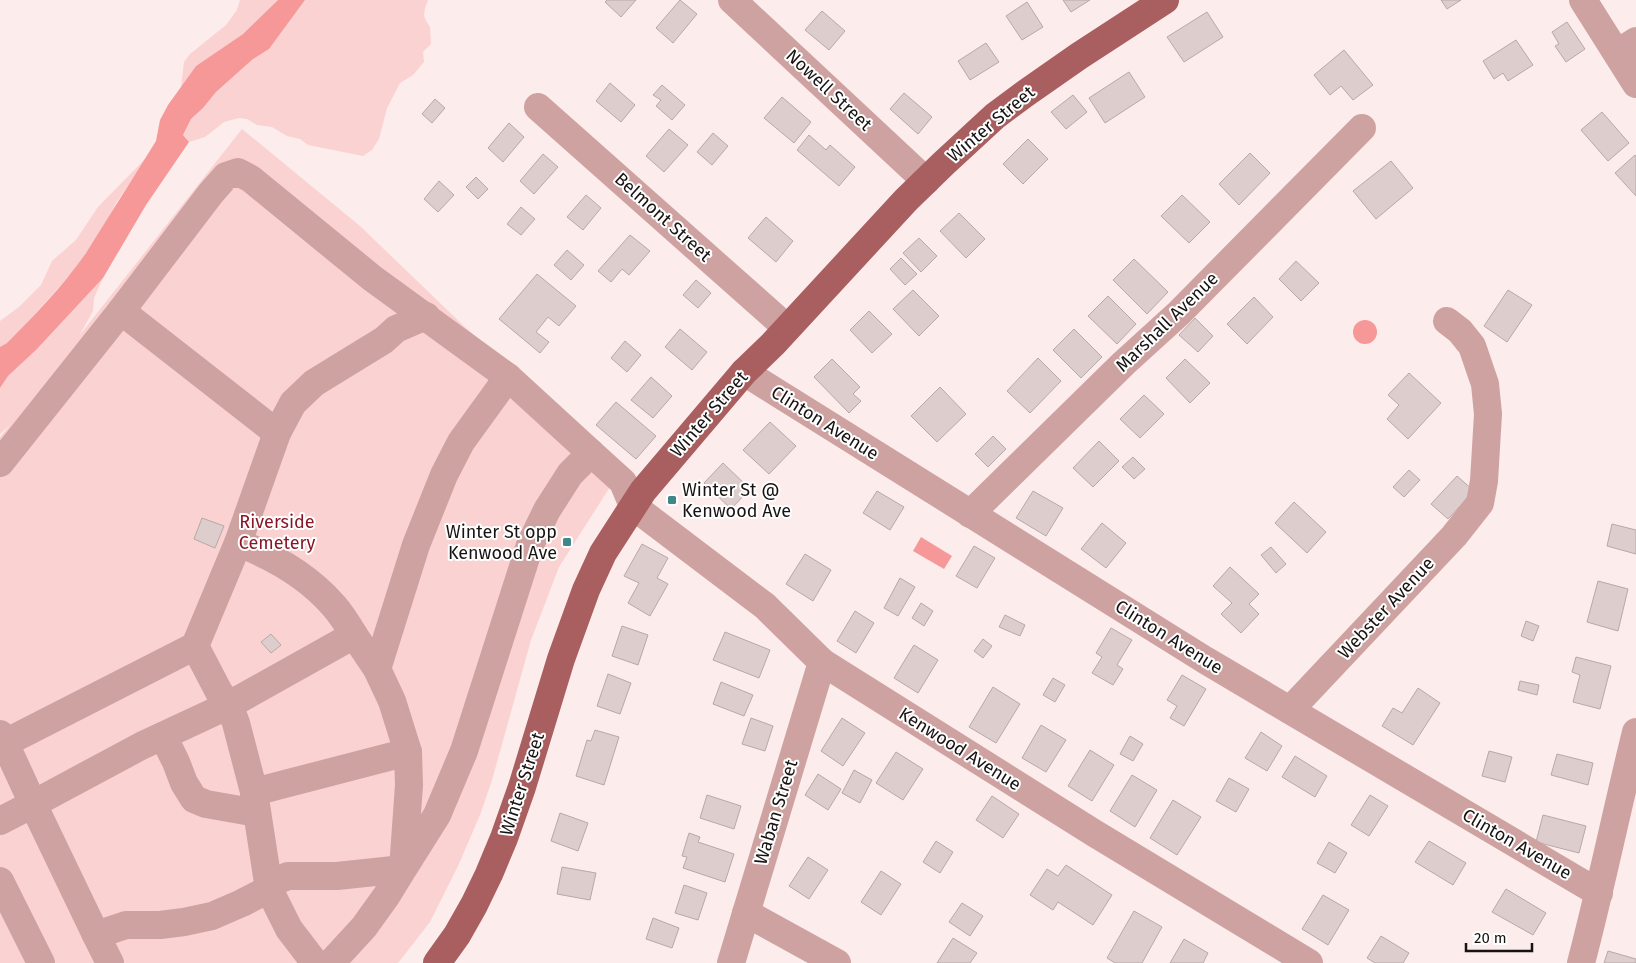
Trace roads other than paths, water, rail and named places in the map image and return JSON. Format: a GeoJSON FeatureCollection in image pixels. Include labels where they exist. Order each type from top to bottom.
{"type":"FeatureCollection","features":[{"type":"Feature","properties":{"kind":"main road","name":"Winter Street"},"geometry":{"type":"LineString","coordinates":[[437,963],[457,935],[489,874],[522,787],[562,659],[586,590],[604,553],[643,491],[744,372],[926,181],[995,116],[1152,2]]}},
{"type":"Feature","properties":{"kind":"street","name":"Nowell Street"},"geometry":{"type":"LineString","coordinates":[[732,0],[926,181]]}},
{"type":"Feature","properties":{"kind":"street"},"geometry":{"type":"LineString","coordinates":[[1583,0],[1626,47],[1636,84]]}},
{"type":"Feature","properties":{"kind":"street","name":"Belmont Street"},"geometry":{"type":"LineString","coordinates":[[538,107],[787,328]]}},
{"type":"Feature","properties":{"kind":"street","name":"Marshall Avenue"},"geometry":{"type":"LineString","coordinates":[[970,514],[1124,363],[1179,313],[1362,128]]}},
{"type":"Feature","properties":{"kind":"street"},"geometry":{"type":"LineString","coordinates":[[0,463],[121,311],[210,193],[226,176],[238,172],[251,179],[372,278],[508,377],[623,482],[633,506]]}},
{"type":"Feature","properties":{"kind":"street"},"geometry":{"type":"LineString","coordinates":[[121,311],[277,433]]}},
{"type":"Feature","properties":{"kind":"street"},"geometry":{"type":"LineString","coordinates":[[110,963],[2,741],[195,646],[238,543],[277,433],[293,403],[314,383],[384,340],[396,329],[426,316]]}},
{"type":"Feature","properties":{"kind":"street","name":"Webster Avenue"},"geometry":{"type":"LineString","coordinates":[[1290,710],[1454,536],[1480,503],[1484,481],[1488,414],[1484,384],[1472,346],[1460,331],[1447,321]]}},
{"type":"Feature","properties":{"kind":"street","name":"Clinton Avenue"},"geometry":{"type":"LineString","coordinates":[[744,372],[970,514],[1290,710],[1599,893]]}},
{"type":"Feature","properties":{"kind":"street"},"geometry":{"type":"LineString","coordinates":[[377,668],[416,545],[444,475],[461,442],[508,377]]}},
{"type":"Feature","properties":{"kind":"street"},"geometry":{"type":"LineString","coordinates":[[331,963],[364,927],[387,895],[437,815],[464,752],[530,545],[547,510],[570,474],[591,453]]}},
{"type":"Feature","properties":{"kind":"street","name":"Kenwood Avenue"},"geometry":{"type":"LineString","coordinates":[[633,506],[765,606],[822,662],[1094,833],[1309,963]]}},
{"type":"Feature","properties":{"kind":"street"},"geometry":{"type":"LineString","coordinates":[[238,543],[265,553],[296,571],[318,588],[336,608],[377,668],[392,702],[408,752],[409,785],[403,868]]}},
{"type":"Feature","properties":{"kind":"street"},"geometry":{"type":"LineString","coordinates":[[0,821],[163,736],[229,705],[354,635]]}},
{"type":"Feature","properties":{"kind":"street"},"geometry":{"type":"LineString","coordinates":[[195,646],[219,692],[229,705],[236,723],[255,802],[269,889],[289,929],[315,963]]}},
{"type":"Feature","properties":{"kind":"street","name":"Waban Street"},"geometry":{"type":"LineString","coordinates":[[731,963],[822,662]]}},
{"type":"Feature","properties":{"kind":"street"},"geometry":{"type":"LineString","coordinates":[[1581,963],[1632,768],[1636,732]]}},
{"type":"Feature","properties":{"kind":"street"},"geometry":{"type":"LineString","coordinates":[[163,736],[184,783],[194,799],[206,804],[255,802],[408,752]]}},
{"type":"Feature","properties":{"kind":"street"},"geometry":{"type":"LineString","coordinates":[[96,935],[126,925],[160,925],[212,916],[269,889],[278,880],[288,876],[336,876],[403,868]]}},
{"type":"Feature","properties":{"kind":"street"},"geometry":{"type":"LineString","coordinates":[[0,881],[41,963]]}},
{"type":"Feature","properties":{"kind":"street"},"geometry":{"type":"LineString","coordinates":[[746,913],[837,963]]}},
{"type":"Feature","properties":{"kind":"place","name":"Winter St @ Kenwood Ave"},"geometry":{"type":"Point","coordinates":[672,500]}},
{"type":"Feature","properties":{"kind":"place","name":"Winter St opp Kenwood Ave"},"geometry":{"type":"Point","coordinates":[567,542]}},
{"type":"Feature","properties":{"kind":"park label","name":"Riverside Cemetery"},"geometry":{"type":"Point","coordinates":[277,532]}}]}
